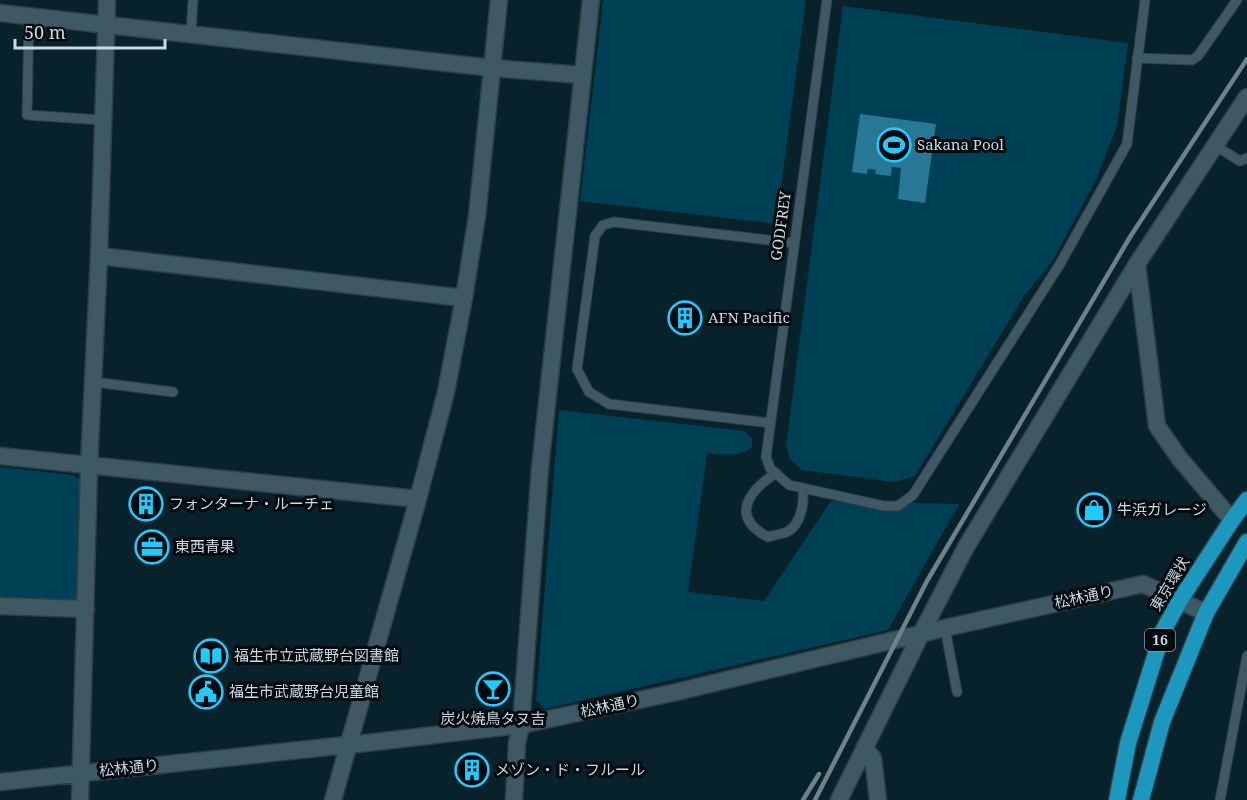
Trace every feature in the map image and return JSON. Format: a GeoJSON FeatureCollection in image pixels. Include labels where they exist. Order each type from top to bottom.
{"type":"FeatureCollection","features":[{"type":"Feature","properties":{"kind":"highway","name":"東京環状"},"geometry":{"type":"LineString","coordinates":[[1117,800],[1128,743],[1163,631],[1180,600],[1247,500]]}},
{"type":"Feature","properties":{"kind":"highway","name":"16"},"geometry":{"type":"LineString","coordinates":[[1141,800],[1162,722],[1206,612],[1247,542]]}},
{"type":"Feature","properties":{"kind":"street"},"geometry":{"type":"LineString","coordinates":[[80,800],[89,466],[99,256],[107,0]]}},
{"type":"Feature","properties":{"kind":"street"},"geometry":{"type":"LineString","coordinates":[[333,800],[446,392],[477,216],[499,0]]}},
{"type":"Feature","properties":{"kind":"street"},"geometry":{"type":"LineString","coordinates":[[514,800],[541,456],[591,0]]}},
{"type":"Feature","properties":{"kind":"street"},"geometry":{"type":"LineString","coordinates":[[0,12],[492,68],[582,75]]}},
{"type":"Feature","properties":{"kind":"street"},"geometry":{"type":"LineString","coordinates":[[839,800],[966,547],[1137,264],[1247,97]]}},
{"type":"Feature","properties":{"kind":"street"},"geometry":{"type":"LineString","coordinates":[[99,256],[464,298]]}},
{"type":"Feature","properties":{"kind":"street"},"geometry":{"type":"LineString","coordinates":[[1137,264],[1157,426],[1179,459],[1232,520]]}},
{"type":"Feature","properties":{"kind":"street"},"geometry":{"type":"LineString","coordinates":[[0,456],[418,499]]}},
{"type":"Feature","properties":{"kind":"street","name":"松林通り"},"geometry":{"type":"LineString","coordinates":[[0,782],[349,745],[521,724],[672,693],[921,633],[1143,584],[1206,612]]}},
{"type":"Feature","properties":{"kind":"street"},"geometry":{"type":"LineString","coordinates":[[0,606],[86,609]]}},
{"type":"Feature","properties":{"kind":"street"},"geometry":{"type":"LineString","coordinates":[[864,748],[873,758],[878,800]]}},
{"type":"Feature","properties":{"kind":"lane"},"geometry":{"type":"LineString","coordinates":[[191,33],[193,0]]}},
{"type":"Feature","properties":{"kind":"lane","name":"GODFREY"},"geometry":{"type":"LineString","coordinates":[[776,473],[770,468],[765,457],[827,0]]}},
{"type":"Feature","properties":{"kind":"lane"},"geometry":{"type":"LineString","coordinates":[[803,488],[804,502],[799,517],[789,531],[768,537],[756,530],[747,520],[746,507],[750,496],[758,486],[776,473],[789,485],[803,488],[884,506],[898,506],[913,495],[1060,264],[1127,144],[1145,0]]}},
{"type":"Feature","properties":{"kind":"lane"},"geometry":{"type":"LineString","coordinates":[[1137,58],[1192,60],[1198,56],[1237,0]]}},
{"type":"Feature","properties":{"kind":"lane"},"geometry":{"type":"LineString","coordinates":[[29,16],[27,115],[102,120]]}},
{"type":"Feature","properties":{"kind":"lane"},"geometry":{"type":"LineString","coordinates":[[1215,145],[1240,161],[1247,158]]}},
{"type":"Feature","properties":{"kind":"lane"},"geometry":{"type":"LineString","coordinates":[[770,423],[609,404],[589,392],[577,369],[595,236],[603,225],[614,222],[794,243]]}},
{"type":"Feature","properties":{"kind":"lane"},"geometry":{"type":"LineString","coordinates":[[94,382],[173,392]]}},
{"type":"Feature","properties":{"kind":"lane"},"geometry":{"type":"LineString","coordinates":[[945,628],[957,692]]}},
{"type":"Feature","properties":{"kind":"lane"},"geometry":{"type":"LineString","coordinates":[[1220,800],[1247,656]]}},
{"type":"Feature","properties":{"kind":"shaded area"},"geometry":{"type":"Polygon","coordinates":[[[603,0],[806,0],[776,224],[580,201],[603,0]]]}},
{"type":"Feature","properties":{"kind":"shaded area"},"geometry":{"type":"Polygon","coordinates":[[[843,6],[1128,43],[1117,126],[1096,180],[1052,262],[1024,296],[915,476],[894,482],[802,470],[790,459],[786,446],[843,6]]]}},
{"type":"Feature","properties":{"kind":"shaded area","name":"Sakana Pool"},"geometry":{"type":"Polygon","coordinates":[[[860,114],[936,124],[925,203],[898,199],[901,168],[892,167],[891,176],[875,174],[876,170],[868,169],[867,174],[852,172],[860,114]]]}},
{"type":"Feature","properties":{"kind":"shaded area"},"geometry":{"type":"Polygon","coordinates":[[[559,410],[744,431],[752,438],[752,447],[742,453],[707,453],[688,592],[764,601],[831,501],[959,504],[888,630],[545,709],[536,700],[559,410]]]}},
{"type":"Feature","properties":{"kind":"shaded area"},"geometry":{"type":"Polygon","coordinates":[[[0,467],[74,475],[79,479],[79,597],[73,603],[0,600],[0,467]]]}},
{"type":"Feature","properties":{"kind":"railway"},"geometry":{"type":"LineString","coordinates":[[815,800],[927,581],[1130,237],[1247,59]]}},
{"type":"Feature","properties":{"kind":"railway"},"geometry":{"type":"LineString","coordinates":[[803,800],[819,774]]}},
{"type":"Feature","properties":{"kind":"place","name":"Sakana Pool"},"geometry":{"type":"Point","coordinates":[894,145]}},
{"type":"Feature","properties":{"kind":"place","name":"AFN Pacific"},"geometry":{"type":"Point","coordinates":[685,318]}},
{"type":"Feature","properties":{"kind":"place","name":"フォンターナ・ルーチェ"},"geometry":{"type":"Point","coordinates":[146,504]}},
{"type":"Feature","properties":{"kind":"place","name":"牛浜ガレージ"},"geometry":{"type":"Point","coordinates":[1094,510]}},
{"type":"Feature","properties":{"kind":"place","name":"東西青果"},"geometry":{"type":"Point","coordinates":[152,547]}},
{"type":"Feature","properties":{"kind":"place","name":"福生市立武蔵野台図書館"},"geometry":{"type":"Point","coordinates":[211,656]}},
{"type":"Feature","properties":{"kind":"place","name":"炭火焼鳥タヌ吉"},"geometry":{"type":"Point","coordinates":[493,689]}},
{"type":"Feature","properties":{"kind":"place","name":"福生市武蔵野台児童館"},"geometry":{"type":"Point","coordinates":[206,692]}},
{"type":"Feature","properties":{"kind":"place","name":"メゾン・ド・フルール"},"geometry":{"type":"Point","coordinates":[472,770]}}]}
